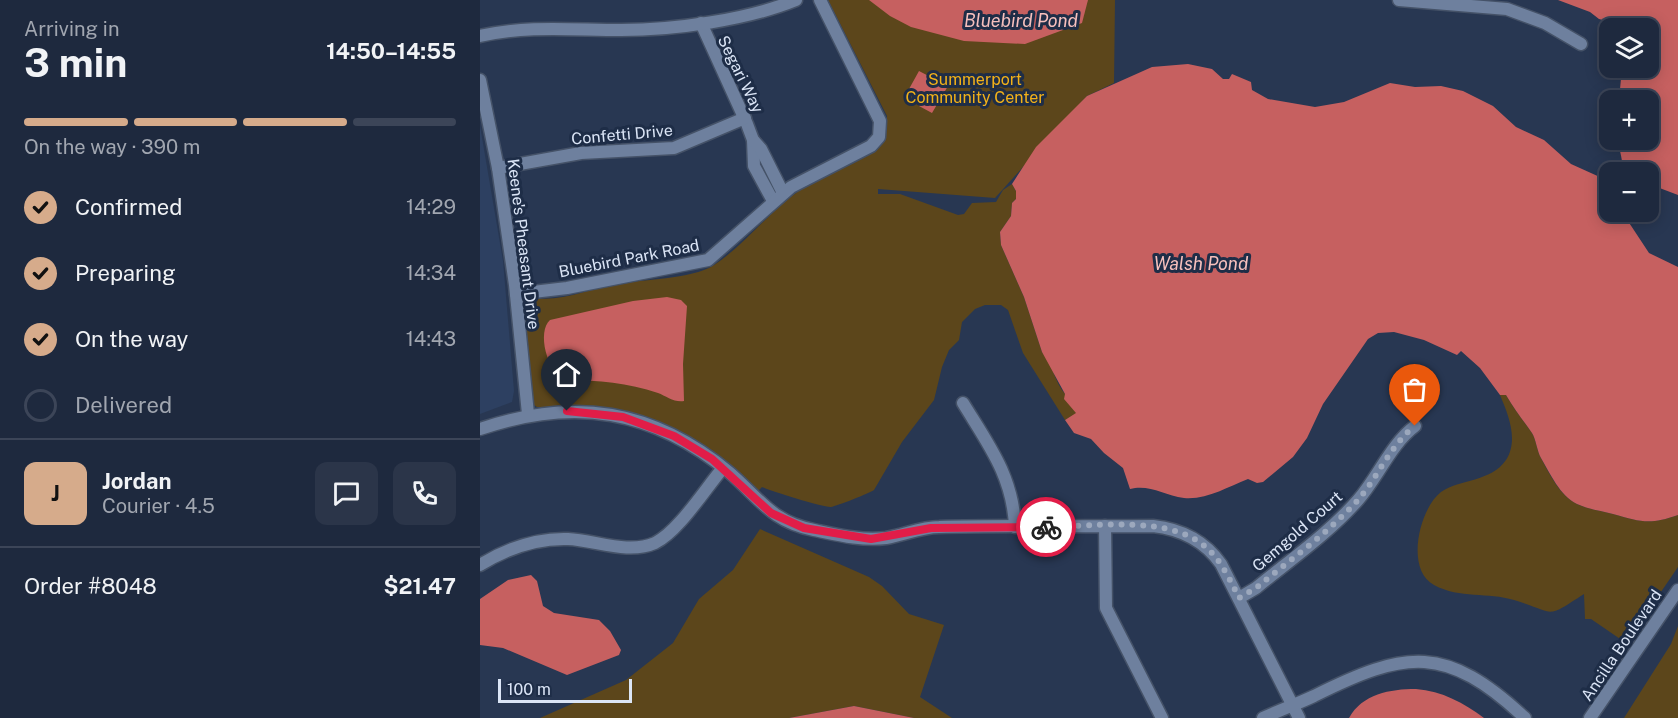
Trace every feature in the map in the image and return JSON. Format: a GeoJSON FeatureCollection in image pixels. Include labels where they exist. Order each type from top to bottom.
{"type":"FeatureCollection","features":[{"type":"Feature","properties":{"kind":"street"},"geometry":{"type":"LineString","coordinates":[[480,36],[535,28],[640,30],[701,23],[796,0]]}},
{"type":"Feature","properties":{"kind":"street","name":"Bluebird Park Road"},"geometry":{"type":"LineString","coordinates":[[516,294],[567,288],[702,263],[718,253],[783,193],[812,174],[867,149],[876,142],[880,132],[878,116],[820,0]]}},
{"type":"Feature","properties":{"kind":"street"},"geometry":{"type":"LineString","coordinates":[[1399,0],[1507,9],[1545,23],[1581,44]]}},
{"type":"Feature","properties":{"kind":"street","name":"Segari Way"},"geometry":{"type":"LineString","coordinates":[[701,23],[753,140],[754,166],[772,201]]}},
{"type":"Feature","properties":{"kind":"street","name":"Keene's Pheasant Drive"},"geometry":{"type":"LineString","coordinates":[[480,80],[498,168],[516,294],[528,414]]}},
{"type":"Feature","properties":{"kind":"street","name":"Confetti Drive"},"geometry":{"type":"LineString","coordinates":[[498,168],[581,153],[675,148],[744,118]]}},
{"type":"Feature","properties":{"kind":"street","name":"Segari Way"},"geometry":{"type":"LineString","coordinates":[[753,140],[759,145],[783,193]]}},
{"type":"Feature","properties":{"kind":"street"},"geometry":{"type":"LineString","coordinates":[[963,403],[1008,482],[1014,502],[1015,527]]}},
{"type":"Feature","properties":{"kind":"street"},"geometry":{"type":"LineString","coordinates":[[480,429],[528,414],[588,412],[634,420],[684,441],[723,468],[771,513],[786,522],[813,530],[871,539],[931,528],[1153,526],[1188,535],[1216,557],[1299,718]]}},
{"type":"Feature","properties":{"kind":"street","name":"Gemgold Court"},"geometry":{"type":"LineString","coordinates":[[1239,598],[1256,588],[1346,513],[1371,484],[1405,435],[1415,426]]}},
{"type":"Feature","properties":{"kind":"street"},"geometry":{"type":"LineString","coordinates":[[480,565],[516,548],[545,540],[573,539],[630,548],[654,543],[675,526],[723,468]]}},
{"type":"Feature","properties":{"kind":"street"},"geometry":{"type":"LineString","coordinates":[[1105,526],[1106,608],[1162,718]]}},
{"type":"Feature","properties":{"kind":"street","name":"Ancilla Boulevard"},"geometry":{"type":"LineString","coordinates":[[1590,718],[1678,590]]}},
{"type":"Feature","properties":{"kind":"street"},"geometry":{"type":"LineString","coordinates":[[1263,718],[1366,670],[1394,663],[1418,662],[1444,666],[1470,675],[1495,690],[1525,718]]}},
{"type":"Feature","properties":{"kind":"street"},"geometry":{"type":"LineString","coordinates":[[1151,700],[1154,718]]}},
{"type":"Feature","properties":{"kind":"shaded area"},"geometry":{"type":"Polygon","coordinates":[[[480,126],[503,261],[514,391],[512,402],[480,414],[480,126]]]}},
{"type":"Feature","properties":{"kind":"green space","name":"Summerport Community Center"},"geometry":{"type":"Polygon","coordinates":[[[828,0],[1115,0],[1114,83],[1087,96],[995,198],[878,189],[878,194],[900,194],[958,215],[964,214],[972,203],[996,202],[1003,190],[1012,184],[1016,191],[1016,199],[1012,203],[1011,216],[1000,232],[1001,245],[1024,297],[1042,352],[1065,394],[1065,399],[1077,413],[1065,420],[1023,353],[1008,310],[1001,305],[985,305],[975,309],[962,322],[959,340],[949,350],[942,367],[934,400],[902,442],[874,490],[831,507],[762,487],[756,493],[703,446],[575,407],[537,407],[532,404],[522,305],[530,297],[551,299],[615,284],[680,276],[704,270],[726,257],[800,190],[859,161],[877,149],[885,138],[887,116],[828,0]]]}},
{"type":"Feature","properties":{"kind":"green space"},"geometry":{"type":"Polygon","coordinates":[[[1500,395],[1506,395],[1532,433],[1551,477],[1565,496],[1586,507],[1638,520],[1653,521],[1678,515],[1678,567],[1626,643],[1591,619],[1585,619],[1584,594],[1551,612],[1514,600],[1454,592],[1434,585],[1425,577],[1420,567],[1418,539],[1421,525],[1433,500],[1449,488],[1492,472],[1500,467],[1510,452],[1511,427],[1500,395]]]}},
{"type":"Feature","properties":{"kind":"green space"},"geometry":{"type":"Polygon","coordinates":[[[760,529],[869,577],[882,586],[909,614],[944,625],[920,697],[952,718],[914,718],[854,706],[789,718],[540,718],[626,680],[673,643],[699,599],[733,570],[760,529]]]}},
{"type":"Feature","properties":{"kind":"green space"},"geometry":{"type":"Polygon","coordinates":[[[1678,626],[1678,718],[1624,718],[1671,644],[1678,626]]]}},
{"type":"Feature","properties":{"kind":"water","name":"Bluebird Pond"},"geometry":{"type":"Polygon","coordinates":[[[869,0],[1088,0],[1082,23],[1025,44],[964,41],[911,27],[890,16],[869,0]]]}},
{"type":"Feature","properties":{"kind":"water"},"geometry":{"type":"Polygon","coordinates":[[[1558,0],[1678,0],[1678,195],[1659,188],[1659,162],[1624,162],[1622,161],[1620,150],[1659,150],[1659,90],[1620,90],[1621,78],[1659,78],[1659,18],[1599,19],[1590,12],[1558,0]]]}},
{"type":"Feature","properties":{"kind":"water","name":"Walsh Pond"},"geometry":{"type":"Polygon","coordinates":[[[1188,64],[1212,69],[1223,79],[1229,79],[1232,74],[1251,82],[1252,90],[1268,99],[1315,107],[1344,102],[1390,83],[1415,87],[1441,86],[1463,91],[1493,106],[1516,127],[1544,140],[1571,164],[1599,177],[1599,222],[1629,222],[1649,253],[1678,267],[1678,515],[1653,521],[1638,520],[1577,504],[1565,496],[1552,477],[1540,455],[1535,438],[1506,395],[1500,395],[1480,368],[1461,351],[1457,355],[1424,340],[1394,332],[1378,333],[1368,339],[1323,404],[1307,438],[1293,457],[1263,482],[1257,483],[1248,479],[1209,495],[1192,498],[1177,497],[1144,488],[1130,489],[1123,468],[1091,439],[1074,433],[1065,420],[1076,413],[1064,399],[1065,394],[1042,352],[1024,297],[1001,245],[1000,232],[1011,216],[1012,203],[1016,199],[1016,191],[1012,184],[1036,147],[1087,96],[1152,67],[1188,64]]]}},
{"type":"Feature","properties":{"kind":"water"},"geometry":{"type":"Polygon","coordinates":[[[919,71],[948,86],[932,113],[919,106],[926,96],[909,89],[919,71]]]}},
{"type":"Feature","properties":{"kind":"water"},"geometry":{"type":"Polygon","coordinates":[[[667,297],[681,300],[687,306],[683,364],[684,401],[624,384],[567,380],[560,376],[549,361],[544,333],[550,320],[633,301],[667,297]]]}},
{"type":"Feature","properties":{"kind":"water"},"geometry":{"type":"Polygon","coordinates":[[[531,575],[537,581],[543,606],[554,613],[599,620],[610,631],[621,650],[619,655],[567,675],[503,648],[480,645],[480,599],[508,580],[531,575]]]}},
{"type":"Feature","properties":{"kind":"water"},"geometry":{"type":"Polygon","coordinates":[[[1416,689],[1435,692],[1452,699],[1469,707],[1484,718],[1349,718],[1361,703],[1369,698],[1396,690],[1416,689]]]}},
{"type":"Feature","properties":{"kind":"water"},"geometry":{"type":"Polygon","coordinates":[[[854,706],[914,718],[789,718],[854,706]]]}},
{"type":"Feature","properties":{"kind":"way so far"},"geometry":{"type":"LineString","coordinates":[[1046,527],[1153,526],[1179,531],[1197,540],[1216,557],[1239,598],[1256,588],[1346,513],[1371,484],[1405,435],[1415,426]]}},
{"type":"Feature","properties":{"kind":"route"},"geometry":{"type":"LineString","coordinates":[[567,411],[600,413],[654,426],[695,447],[712,459],[739,482],[758,503],[778,518],[804,528],[871,539],[931,528],[1046,527]]}}]}
